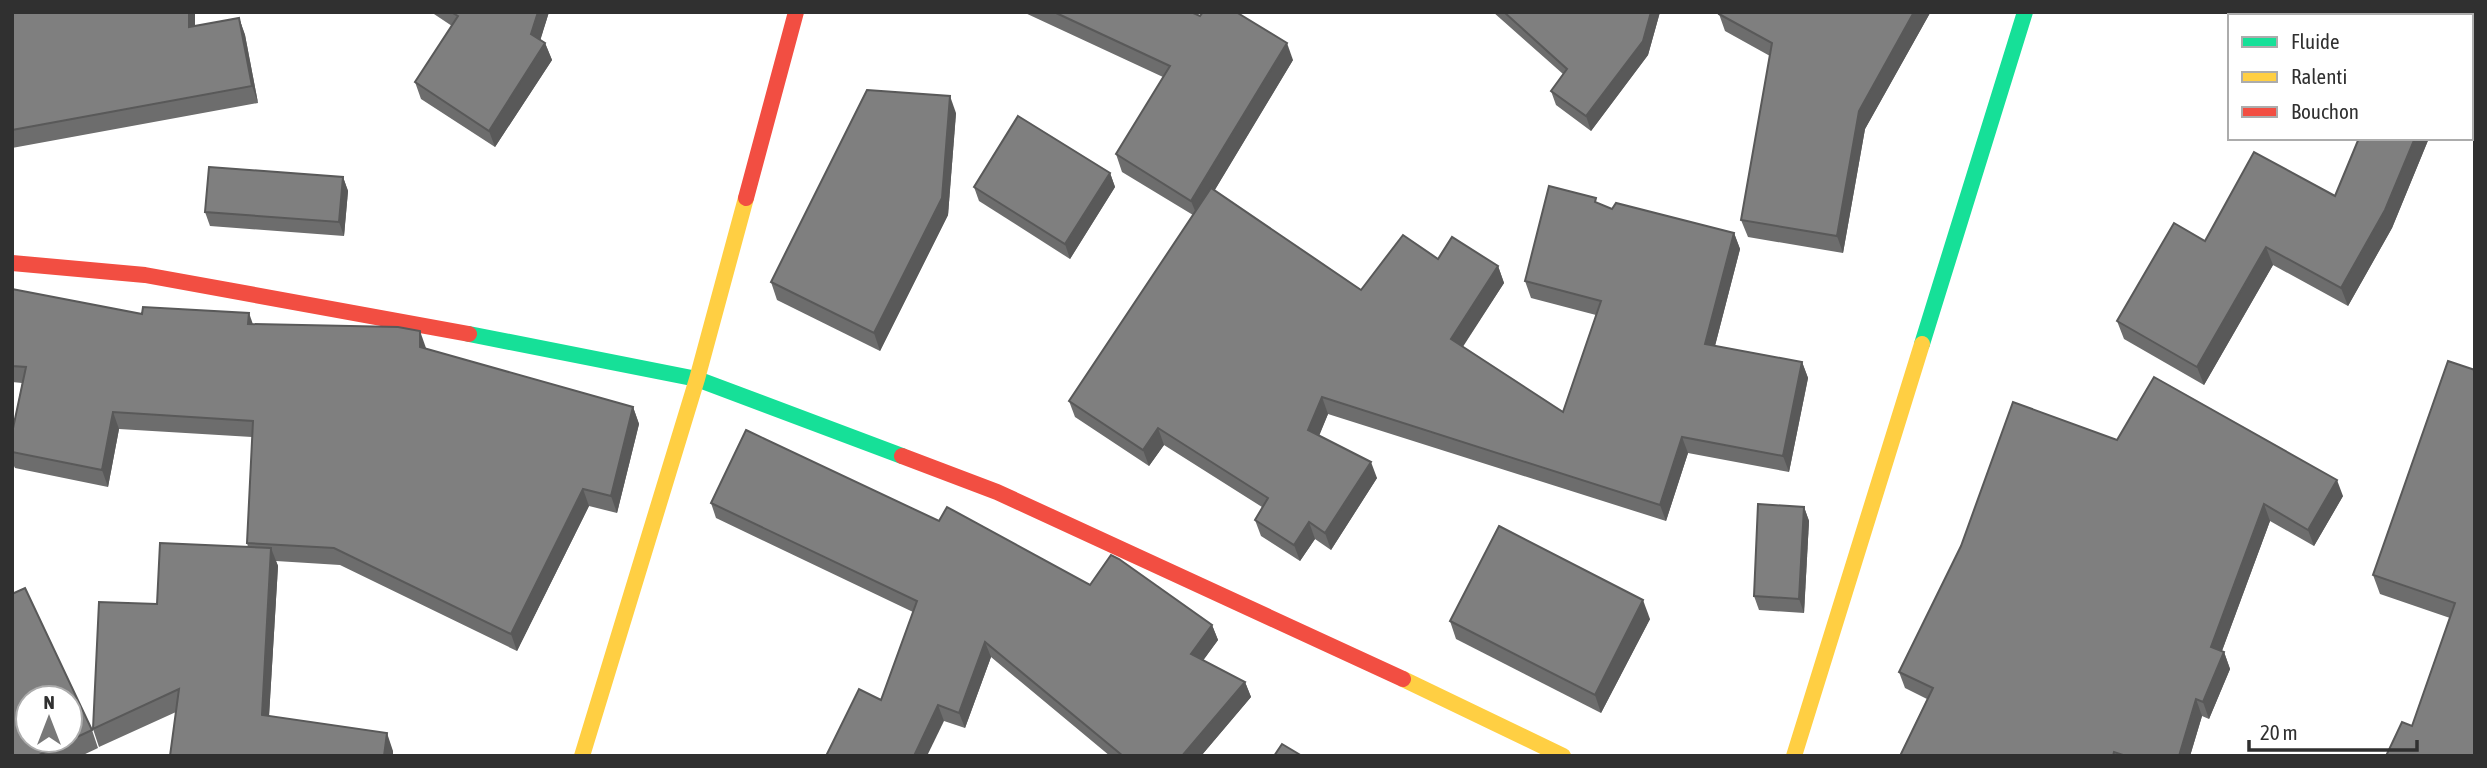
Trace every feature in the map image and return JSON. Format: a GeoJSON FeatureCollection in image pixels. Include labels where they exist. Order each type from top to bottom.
{"type":"FeatureCollection","features":[{"type":"Feature","properties":{"kind":"street"},"geometry":{"type":"LineString","coordinates":[[582,756],[697,379],[796,12]]}},
{"type":"Feature","properties":{"kind":"street"},"geometry":{"type":"LineString","coordinates":[[1794,756],[2025,12]]}},
{"type":"Feature","properties":{"kind":"street"},"geometry":{"type":"LineString","coordinates":[[12,263],[145,275],[418,324],[697,379],[997,492],[1394,674],[1563,756]]}},
{"type":"Feature","properties":{"kind":"building"},"geometry":{"type":"Polygon","coordinates":[[[12,12],[189,12],[189,27],[239,18],[252,86],[12,130],[12,12]]]}},
{"type":"Feature","properties":{"kind":"building"},"geometry":{"type":"Polygon","coordinates":[[[451,12],[538,12],[531,34],[545,43],[489,131],[415,82],[458,16],[451,12]]]}},
{"type":"Feature","properties":{"kind":"building"},"geometry":{"type":"Polygon","coordinates":[[[1054,12],[1191,12],[1200,16],[1203,12],[1236,12],[1287,43],[1191,201],[1116,154],[1170,66],[1054,12]]]}},
{"type":"Feature","properties":{"kind":"building"},"geometry":{"type":"Polygon","coordinates":[[[1504,12],[1651,12],[1643,41],[1586,116],[1551,91],[1567,69],[1504,12]]]}},
{"type":"Feature","properties":{"kind":"building"},"geometry":{"type":"Polygon","coordinates":[[[1914,12],[1859,111],[1837,236],[1741,220],[1772,43],[1719,14],[1914,12]]]}},
{"type":"Feature","properties":{"kind":"building"},"geometry":{"type":"Polygon","coordinates":[[[2331,12],[2475,12],[2475,77],[2473,80],[2473,14],[2331,12]]]}},
{"type":"Feature","properties":{"kind":"building"},"geometry":{"type":"Polygon","coordinates":[[[867,90],[950,96],[942,198],[874,333],[771,282],[867,90]]]}},
{"type":"Feature","properties":{"kind":"building"},"geometry":{"type":"Polygon","coordinates":[[[1018,116],[1110,173],[1065,244],[974,187],[1018,116]]]}},
{"type":"Feature","properties":{"kind":"building"},"geometry":{"type":"Polygon","coordinates":[[[2358,140],[2414,140],[2385,210],[2341,288],[2266,247],[2197,367],[2117,321],[2174,223],[2205,241],[2254,152],[2335,196],[2358,140]]]}},
{"type":"Feature","properties":{"kind":"building"},"geometry":{"type":"Polygon","coordinates":[[[209,167],[343,177],[339,222],[205,212],[209,167]]]}},
{"type":"Feature","properties":{"kind":"building"},"geometry":{"type":"Polygon","coordinates":[[[1549,186],[1596,198],[1595,202],[1612,209],[1616,203],[1734,233],[1705,344],[1802,362],[1783,456],[1682,437],[1660,505],[1322,397],[1308,430],[1371,462],[1325,533],[1309,522],[1294,545],[1255,520],[1268,498],[1158,428],[1143,450],[1069,401],[1211,188],[1361,290],[1403,235],[1438,259],[1452,237],[1498,266],[1451,339],[1563,412],[1601,301],[1525,281],[1549,186]]]}},
{"type":"Feature","properties":{"kind":"building"},"geometry":{"type":"Polygon","coordinates":[[[12,289],[142,314],[143,307],[249,313],[248,324],[398,327],[420,331],[420,347],[633,407],[611,496],[583,489],[511,634],[334,548],[247,543],[253,421],[113,412],[102,470],[12,452],[12,433],[26,367],[12,366],[12,289]]]}},
{"type":"Feature","properties":{"kind":"building"},"geometry":{"type":"Polygon","coordinates":[[[2448,361],[2475,370],[2475,756],[2386,756],[2402,722],[2412,726],[2455,603],[2373,575],[2448,361]]]}},
{"type":"Feature","properties":{"kind":"building"},"geometry":{"type":"Polygon","coordinates":[[[2154,377],[2337,480],[2308,530],[2264,504],[2211,647],[2224,652],[2203,702],[2196,699],[2179,756],[2126,756],[2114,752],[2113,756],[1900,756],[1933,688],[1899,672],[1961,546],[2013,402],[2117,440],[2154,377]]]}},
{"type":"Feature","properties":{"kind":"building"},"geometry":{"type":"Polygon","coordinates":[[[746,430],[939,521],[947,507],[1090,585],[1111,555],[1119,559],[1212,625],[1191,654],[1245,682],[1182,756],[1123,756],[985,642],[959,713],[938,705],[914,756],[826,756],[859,689],[881,700],[917,601],[711,503],[746,430]]]}},
{"type":"Feature","properties":{"kind":"building"},"geometry":{"type":"Polygon","coordinates":[[[1758,504],[1804,507],[1799,599],[1754,596],[1758,504]]]}},
{"type":"Feature","properties":{"kind":"building"},"geometry":{"type":"Polygon","coordinates":[[[1499,526],[1643,600],[1595,695],[1450,621],[1499,526]]]}},
{"type":"Feature","properties":{"kind":"building"},"geometry":{"type":"Polygon","coordinates":[[[160,543],[271,548],[262,715],[387,733],[384,756],[170,756],[179,689],[93,729],[99,602],[157,604],[160,543]]]}},
{"type":"Feature","properties":{"kind":"building"},"geometry":{"type":"Polygon","coordinates":[[[25,588],[70,684],[14,684],[14,754],[41,754],[12,756],[12,594],[25,588]]]}},
{"type":"Feature","properties":{"kind":"building"},"geometry":{"type":"Polygon","coordinates":[[[84,713],[92,730],[84,734],[84,713]]]}},
{"type":"Feature","properties":{"kind":"building"},"geometry":{"type":"Polygon","coordinates":[[[1282,744],[1302,756],[1274,756],[1282,744]]]}},
{"type":"Feature","properties":{"kind":"traffic: fast"},"geometry":{"type":"LineString","coordinates":[[1922,344],[2025,12]]}},
{"type":"Feature","properties":{"kind":"traffic: fast"},"geometry":{"type":"LineString","coordinates":[[469,334],[697,379],[902,456]]}},
{"type":"Feature","properties":{"kind":"traffic: slow"},"geometry":{"type":"LineString","coordinates":[[582,756],[697,379],[746,198]]}},
{"type":"Feature","properties":{"kind":"traffic: slow"},"geometry":{"type":"LineString","coordinates":[[1794,756],[1922,344]]}},
{"type":"Feature","properties":{"kind":"traffic: slow"},"geometry":{"type":"LineString","coordinates":[[1403,679],[1563,756]]}},
{"type":"Feature","properties":{"kind":"traffic: jam"},"geometry":{"type":"LineString","coordinates":[[746,198],[796,12]]}},
{"type":"Feature","properties":{"kind":"traffic: jam"},"geometry":{"type":"LineString","coordinates":[[12,263],[145,275],[469,334]]}},
{"type":"Feature","properties":{"kind":"traffic: jam"},"geometry":{"type":"LineString","coordinates":[[902,456],[997,492],[1403,679]]}}]}
